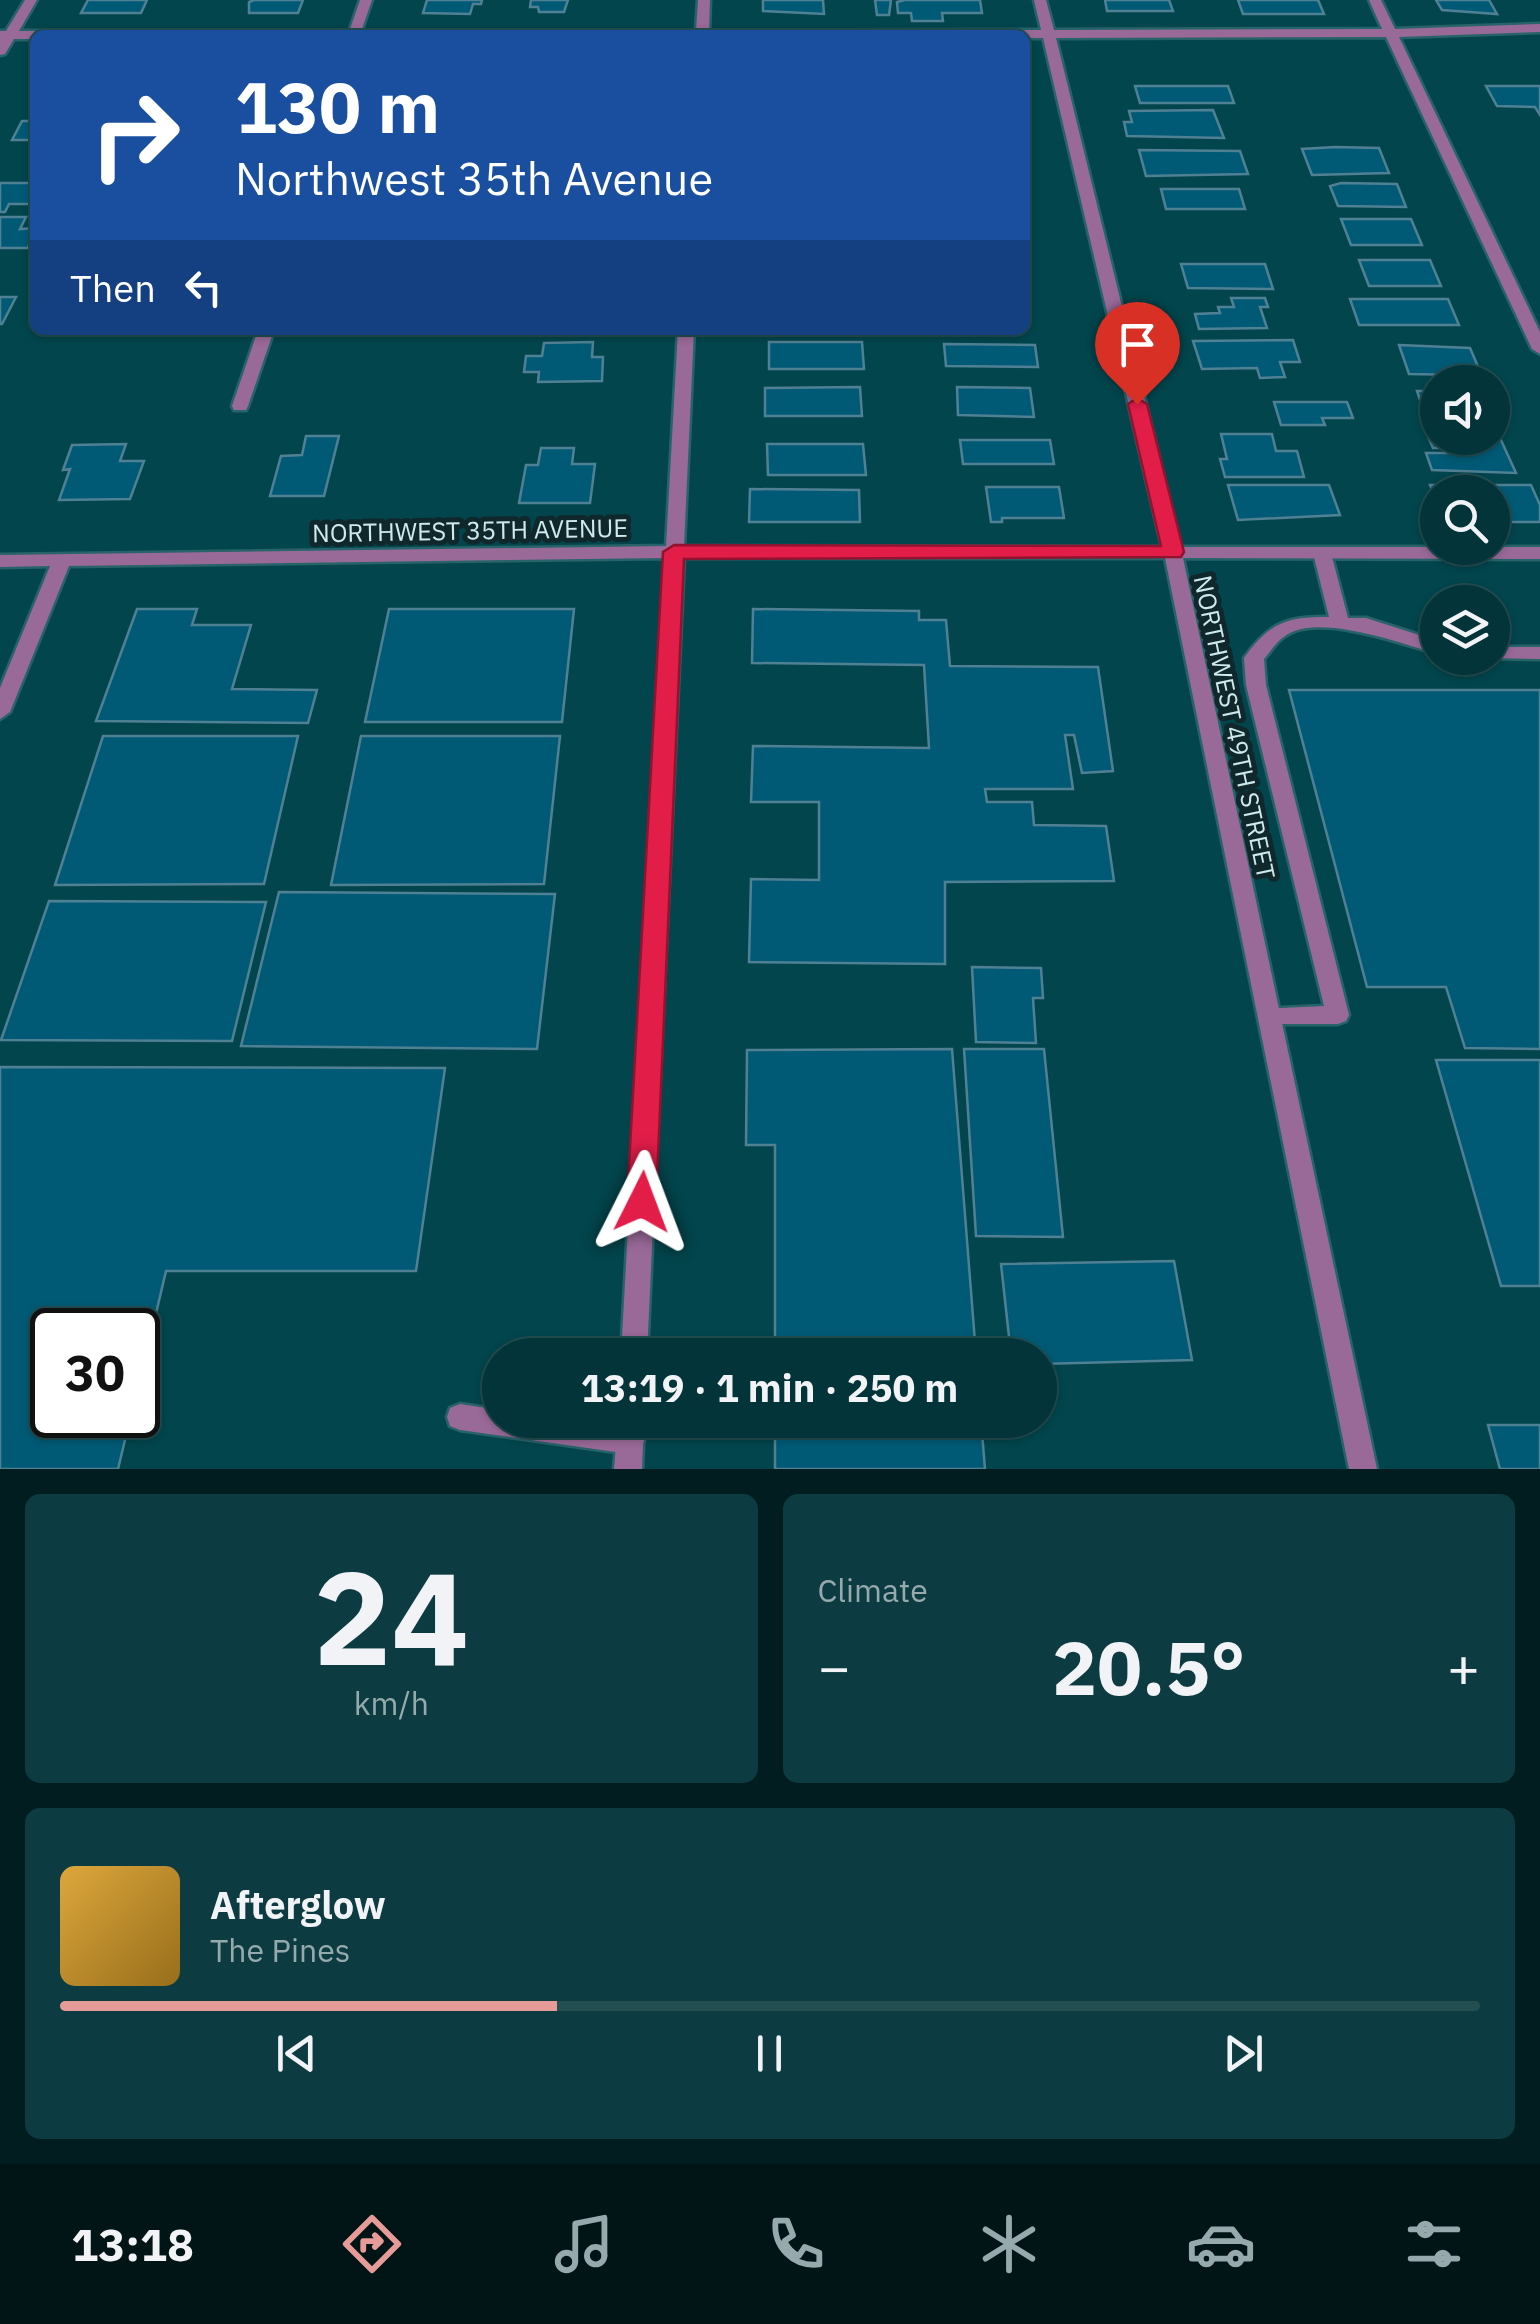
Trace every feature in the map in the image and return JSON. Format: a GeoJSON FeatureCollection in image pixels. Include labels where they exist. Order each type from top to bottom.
{"type":"FeatureCollection","features":[{"type":"Feature","properties":{"kind":"street"},"geometry":{"type":"LineString","coordinates":[[0,51],[5,35],[30,0]]}},
{"type":"Feature","properties":{"kind":"street"},"geometry":{"type":"LineString","coordinates":[[356,30],[366,0]]}},
{"type":"Feature","properties":{"kind":"street"},"geometry":{"type":"LineString","coordinates":[[702,30],[704,0]]}},
{"type":"Feature","properties":{"kind":"street","name":"NORTHWEST 49TH STREET"},"geometry":{"type":"LineString","coordinates":[[1040,0],[1173,552],[1364,1469]]}},
{"type":"Feature","properties":{"kind":"street"},"geometry":{"type":"LineString","coordinates":[[1376,0],[1540,349]]}},
{"type":"Feature","properties":{"kind":"street"},"geometry":{"type":"LineString","coordinates":[[1030,33],[1391,33],[1540,28]]}},
{"type":"Feature","properties":{"kind":"street"},"geometry":{"type":"LineString","coordinates":[[240,406],[264,335]]}},
{"type":"Feature","properties":{"kind":"street"},"geometry":{"type":"LineString","coordinates":[[635,1338],[686,335]]}},
{"type":"Feature","properties":{"kind":"street","name":"NORTHWEST 35TH AVENUE"},"geometry":{"type":"LineString","coordinates":[[0,560],[674,552],[1540,553]]}},
{"type":"Feature","properties":{"kind":"street"},"geometry":{"type":"LineString","coordinates":[[1322,553],[1340,623]]}},
{"type":"Feature","properties":{"kind":"street"},"geometry":{"type":"LineString","coordinates":[[0,712],[62,560]]}},
{"type":"Feature","properties":{"kind":"street"},"geometry":{"type":"LineString","coordinates":[[1269,1015],[1338,1015],[1256,685],[1254,658],[1280,629],[1308,622],[1380,627],[1420,641]]}},
{"type":"Feature","properties":{"kind":"street"},"geometry":{"type":"LineString","coordinates":[[1510,653],[1540,653]]}},
{"type":"Feature","properties":{"kind":"street"},"geometry":{"type":"LineString","coordinates":[[460,1416],[630,1443]]}},
{"type":"Feature","properties":{"kind":"building"},"geometry":{"type":"Polygon","coordinates":[[[88,0],[147,0],[141,13],[81,13],[88,0]]]}},
{"type":"Feature","properties":{"kind":"building"},"geometry":{"type":"Polygon","coordinates":[[[303,0],[298,13],[249,13],[249,2],[303,0]]]}},
{"type":"Feature","properties":{"kind":"building"},"geometry":{"type":"Polygon","coordinates":[[[427,0],[482,0],[481,4],[473,4],[470,14],[423,13],[427,0]]]}},
{"type":"Feature","properties":{"kind":"building"},"geometry":{"type":"Polygon","coordinates":[[[531,0],[568,0],[564,12],[539,12],[538,7],[530,7],[531,0]]]}},
{"type":"Feature","properties":{"kind":"building"},"geometry":{"type":"Polygon","coordinates":[[[763,0],[823,0],[824,14],[763,11],[763,0]]]}},
{"type":"Feature","properties":{"kind":"building"},"geometry":{"type":"Polygon","coordinates":[[[875,0],[891,0],[889,15],[877,15],[875,0]]]}},
{"type":"Feature","properties":{"kind":"building"},"geometry":{"type":"Polygon","coordinates":[[[980,0],[982,13],[942,13],[943,21],[912,21],[911,13],[898,13],[897,2],[980,0]]]}},
{"type":"Feature","properties":{"kind":"building"},"geometry":{"type":"Polygon","coordinates":[[[1105,0],[1169,0],[1173,11],[1107,11],[1105,0]]]}},
{"type":"Feature","properties":{"kind":"building"},"geometry":{"type":"Polygon","coordinates":[[[1238,0],[1318,0],[1324,14],[1243,14],[1238,0]]]}},
{"type":"Feature","properties":{"kind":"building"},"geometry":{"type":"Polygon","coordinates":[[[1436,0],[1489,0],[1497,14],[1442,10],[1436,0]]]}},
{"type":"Feature","properties":{"kind":"building"},"geometry":{"type":"Polygon","coordinates":[[[1135,86],[1228,86],[1234,103],[1140,103],[1135,86]]]}},
{"type":"Feature","properties":{"kind":"building"},"geometry":{"type":"Polygon","coordinates":[[[1486,86],[1540,86],[1540,115],[1535,107],[1497,106],[1486,86]]]}},
{"type":"Feature","properties":{"kind":"building"},"geometry":{"type":"Polygon","coordinates":[[[1213,110],[1224,138],[1127,136],[1124,122],[1132,122],[1129,111],[1213,110]]]}},
{"type":"Feature","properties":{"kind":"building"},"geometry":{"type":"Polygon","coordinates":[[[22,121],[30,121],[30,140],[12,140],[22,121]]]}},
{"type":"Feature","properties":{"kind":"building"},"geometry":{"type":"Polygon","coordinates":[[[1379,148],[1389,173],[1312,175],[1302,149],[1379,148]]]}},
{"type":"Feature","properties":{"kind":"building"},"geometry":{"type":"Polygon","coordinates":[[[1139,150],[1240,151],[1248,174],[1146,176],[1139,150]]]}},
{"type":"Feature","properties":{"kind":"building"},"geometry":{"type":"Polygon","coordinates":[[[0,183],[30,183],[30,204],[9,204],[5,212],[0,212],[0,183]]]}},
{"type":"Feature","properties":{"kind":"building"},"geometry":{"type":"Polygon","coordinates":[[[1397,184],[1406,207],[1338,206],[1330,186],[1397,184]]]}},
{"type":"Feature","properties":{"kind":"building"},"geometry":{"type":"Polygon","coordinates":[[[1161,189],[1239,189],[1245,209],[1166,209],[1161,189]]]}},
{"type":"Feature","properties":{"kind":"building"},"geometry":{"type":"Polygon","coordinates":[[[0,217],[26,217],[20,229],[30,228],[28,248],[0,248],[0,217]]]}},
{"type":"Feature","properties":{"kind":"building"},"geometry":{"type":"Polygon","coordinates":[[[1341,219],[1411,219],[1422,245],[1351,245],[1341,219]]]}},
{"type":"Feature","properties":{"kind":"building"},"geometry":{"type":"Polygon","coordinates":[[[1359,260],[1430,260],[1441,286],[1369,286],[1359,260]]]}},
{"type":"Feature","properties":{"kind":"building"},"geometry":{"type":"Polygon","coordinates":[[[1181,264],[1265,264],[1273,289],[1188,288],[1181,264]]]}},
{"type":"Feature","properties":{"kind":"building"},"geometry":{"type":"Polygon","coordinates":[[[0,297],[16,297],[2,324],[0,324],[0,297]]]}},
{"type":"Feature","properties":{"kind":"building"},"geometry":{"type":"Polygon","coordinates":[[[1231,298],[1265,298],[1268,307],[1260,307],[1267,328],[1199,329],[1195,314],[1220,313],[1218,307],[1234,307],[1231,298]]]}},
{"type":"Feature","properties":{"kind":"building"},"geometry":{"type":"Polygon","coordinates":[[[1350,299],[1448,299],[1459,325],[1359,325],[1350,299]]]}},
{"type":"Feature","properties":{"kind":"building"},"geometry":{"type":"Polygon","coordinates":[[[1293,340],[1300,362],[1280,362],[1285,377],[1260,378],[1257,368],[1202,369],[1193,341],[1293,340]]]}},
{"type":"Feature","properties":{"kind":"building"},"geometry":{"type":"Polygon","coordinates":[[[593,342],[592,357],[603,357],[602,381],[538,382],[539,372],[524,372],[526,356],[542,356],[544,343],[593,342]]]}},
{"type":"Feature","properties":{"kind":"building"},"geometry":{"type":"Polygon","coordinates":[[[769,342],[862,342],[864,369],[769,369],[769,342]]]}},
{"type":"Feature","properties":{"kind":"building"},"geometry":{"type":"Polygon","coordinates":[[[944,344],[1035,345],[1038,367],[946,366],[944,344]]]}},
{"type":"Feature","properties":{"kind":"building"},"geometry":{"type":"Polygon","coordinates":[[[1399,345],[1470,348],[1477,365],[1420,365],[1420,374],[1409,374],[1399,345]]]}},
{"type":"Feature","properties":{"kind":"building"},"geometry":{"type":"Polygon","coordinates":[[[860,387],[862,416],[765,416],[765,388],[860,387]]]}},
{"type":"Feature","properties":{"kind":"building"},"geometry":{"type":"Polygon","coordinates":[[[957,387],[1030,388],[1034,417],[958,415],[957,387]]]}},
{"type":"Feature","properties":{"kind":"building"},"geometry":{"type":"Polygon","coordinates":[[[1274,402],[1347,402],[1353,418],[1322,418],[1325,425],[1281,425],[1274,402]]]}},
{"type":"Feature","properties":{"kind":"building"},"geometry":{"type":"Polygon","coordinates":[[[1221,434],[1272,434],[1276,451],[1297,451],[1304,477],[1225,477],[1220,459],[1227,459],[1221,434]]]}},
{"type":"Feature","properties":{"kind":"building"},"geometry":{"type":"Polygon","coordinates":[[[306,436],[339,436],[324,496],[270,496],[281,456],[302,455],[306,436]]]}},
{"type":"Feature","properties":{"kind":"building"},"geometry":{"type":"Polygon","coordinates":[[[960,440],[1050,440],[1054,464],[963,464],[960,440]]]}},
{"type":"Feature","properties":{"kind":"building"},"geometry":{"type":"Polygon","coordinates":[[[126,444],[120,461],[144,461],[130,499],[59,500],[70,469],[63,470],[72,445],[126,444]]]}},
{"type":"Feature","properties":{"kind":"building"},"geometry":{"type":"Polygon","coordinates":[[[767,444],[863,444],[866,475],[768,475],[767,444]]]}},
{"type":"Feature","properties":{"kind":"building"},"geometry":{"type":"Polygon","coordinates":[[[541,448],[574,448],[572,464],[595,464],[590,503],[519,503],[526,465],[538,465],[541,448]]]}},
{"type":"Feature","properties":{"kind":"building"},"geometry":{"type":"Polygon","coordinates":[[[1427,455],[1508,455],[1516,473],[1432,470],[1427,455]]]}},
{"type":"Feature","properties":{"kind":"building"},"geometry":{"type":"Polygon","coordinates":[[[1228,485],[1329,485],[1340,515],[1238,520],[1228,485]]]}},
{"type":"Feature","properties":{"kind":"building"},"geometry":{"type":"Polygon","coordinates":[[[1510,485],[1531,485],[1540,505],[1540,522],[1510,522],[1510,485]]]}},
{"type":"Feature","properties":{"kind":"building"},"geometry":{"type":"Polygon","coordinates":[[[986,487],[1059,487],[1064,518],[1002,518],[1002,522],[991,522],[986,487]]]}},
{"type":"Feature","properties":{"kind":"building"},"geometry":{"type":"Polygon","coordinates":[[[750,489],[859,490],[860,522],[749,522],[750,489]]]}},
{"type":"Feature","properties":{"kind":"building"},"geometry":{"type":"Polygon","coordinates":[[[137,609],[197,609],[192,625],[251,625],[232,689],[317,690],[308,723],[96,721],[137,609]]]}},
{"type":"Feature","properties":{"kind":"building"},"geometry":{"type":"Polygon","coordinates":[[[389,609],[574,609],[562,722],[365,722],[389,609]]]}},
{"type":"Feature","properties":{"kind":"building"},"geometry":{"type":"Polygon","coordinates":[[[753,609],[919,611],[919,620],[946,620],[950,666],[1098,667],[1113,771],[1082,773],[1074,735],[1065,735],[1073,789],[985,789],[987,802],[1032,802],[1034,825],[1106,826],[1114,881],[945,882],[945,964],[749,962],[751,879],[819,880],[819,802],[751,802],[753,746],[929,748],[924,665],[752,663],[753,609]]]}},
{"type":"Feature","properties":{"kind":"building"},"geometry":{"type":"Polygon","coordinates":[[[1289,690],[1540,690],[1540,1049],[1465,1048],[1446,987],[1367,987],[1289,690]]]}},
{"type":"Feature","properties":{"kind":"building"},"geometry":{"type":"Polygon","coordinates":[[[103,736],[298,736],[264,884],[55,885],[103,736]]]}},
{"type":"Feature","properties":{"kind":"building"},"geometry":{"type":"Polygon","coordinates":[[[361,736],[560,736],[544,884],[331,885],[361,736]]]}},
{"type":"Feature","properties":{"kind":"building"},"geometry":{"type":"Polygon","coordinates":[[[279,892],[555,894],[537,1049],[241,1046],[279,892]]]}},
{"type":"Feature","properties":{"kind":"building"},"geometry":{"type":"Polygon","coordinates":[[[49,901],[266,902],[232,1041],[1,1040],[49,901]]]}},
{"type":"Feature","properties":{"kind":"building"},"geometry":{"type":"Polygon","coordinates":[[[972,967],[1041,968],[1043,998],[1033,998],[1036,1043],[976,1042],[972,967]]]}},
{"type":"Feature","properties":{"kind":"building"},"geometry":{"type":"Polygon","coordinates":[[[952,1049],[975,1338],[775,1338],[775,1145],[746,1145],[747,1050],[952,1049]]]}},
{"type":"Feature","properties":{"kind":"building"},"geometry":{"type":"Polygon","coordinates":[[[964,1049],[1044,1049],[1063,1237],[976,1236],[964,1049]]]}},
{"type":"Feature","properties":{"kind":"building"},"geometry":{"type":"Polygon","coordinates":[[[1436,1060],[1540,1060],[1540,1286],[1501,1286],[1436,1060]]]}},
{"type":"Feature","properties":{"kind":"building"},"geometry":{"type":"Polygon","coordinates":[[[0,1067],[445,1068],[416,1271],[166,1271],[157,1308],[30,1308],[30,1438],[125,1438],[118,1469],[0,1469],[0,1067]]]}},
{"type":"Feature","properties":{"kind":"building"},"geometry":{"type":"Polygon","coordinates":[[[1174,1261],[1192,1360],[1057,1364],[1057,1338],[1009,1338],[1001,1264],[1174,1261]]]}},
{"type":"Feature","properties":{"kind":"building"},"geometry":{"type":"Polygon","coordinates":[[[1488,1425],[1540,1425],[1540,1469],[1500,1469],[1488,1425]]]}},
{"type":"Feature","properties":{"kind":"building"},"geometry":{"type":"Polygon","coordinates":[[[775,1438],[982,1438],[985,1469],[775,1469],[775,1438]]]}},
{"type":"Feature","properties":{"kind":"route"},"geometry":{"type":"LineString","coordinates":[[642,1202],[674,552],[1173,552],[1137,404]]}}]}
